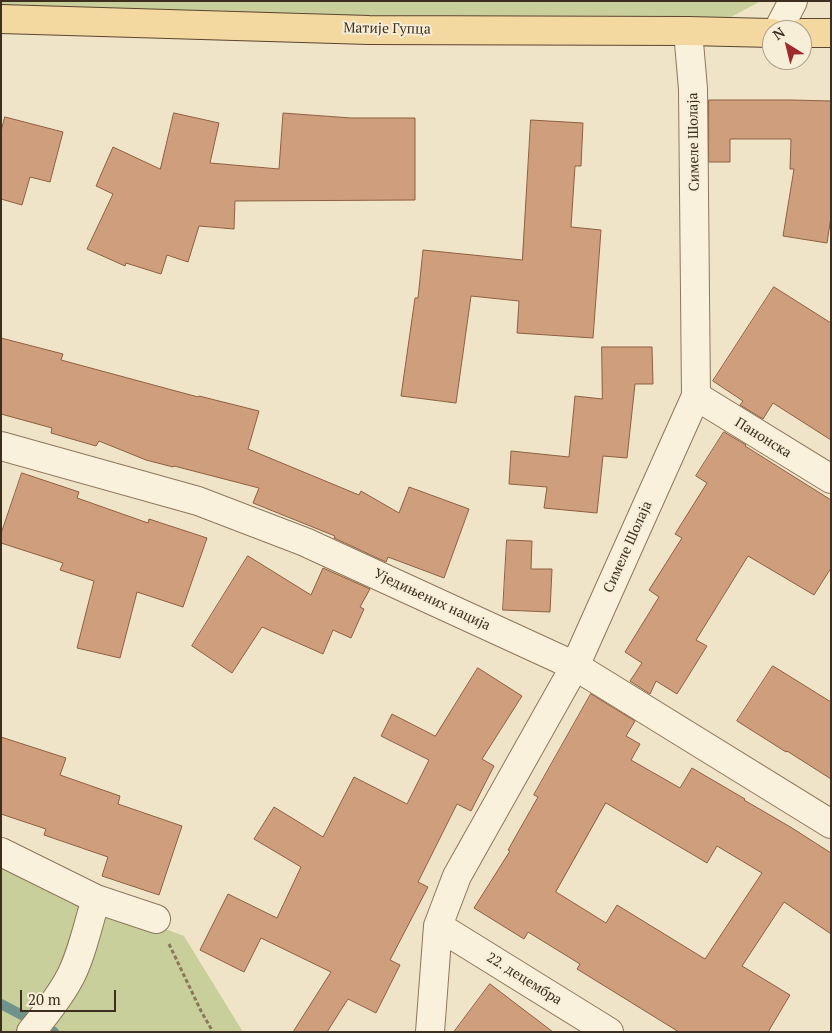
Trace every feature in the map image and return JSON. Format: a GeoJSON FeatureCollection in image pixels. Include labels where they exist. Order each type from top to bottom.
{"type":"FeatureCollection","features":[{"type":"Feature","properties":{"kind":"main road","name":"Матије Гупца"},"geometry":{"type":"LineString","coordinates":[[1,19],[369,30],[762,33]]}},
{"type":"Feature","properties":{"kind":"main road"},"geometry":{"type":"LineString","coordinates":[[812,33],[831,33]]}},
{"type":"Feature","properties":{"kind":"street"},"geometry":{"type":"LineString","coordinates":[[783,20],[793,1]]}},
{"type":"Feature","properties":{"kind":"street","name":"Симеле Шолаја"},"geometry":{"type":"LineString","coordinates":[[430,1032],[438,926],[457,876],[575,666],[696,396],[693,89],[688,31]]}},
{"type":"Feature","properties":{"kind":"street","name":"Панонска"},"geometry":{"type":"LineString","coordinates":[[696,396],[831,479]]}},
{"type":"Feature","properties":{"kind":"street","name":"Уједињених нација"},"geometry":{"type":"LineString","coordinates":[[1,446],[198,501],[305,542],[575,666],[831,824]]}},
{"type":"Feature","properties":{"kind":"street"},"geometry":{"type":"LineString","coordinates":[[1,852],[96,899],[156,919]]}},
{"type":"Feature","properties":{"kind":"street"},"geometry":{"type":"LineString","coordinates":[[31,1032],[69,980],[78,960],[96,899]]}},
{"type":"Feature","properties":{"kind":"street","name":"22. децембра"},"geometry":{"type":"LineString","coordinates":[[438,926],[609,1032]]}},
{"type":"Feature","properties":{"kind":"path"},"geometry":{"type":"LineString","coordinates":[[156,919],[213,1032]]}},
{"type":"Feature","properties":{"kind":"green space"},"geometry":{"type":"Polygon","coordinates":[[[1,1],[761,1],[729,18],[1,19],[1,1]]]}},
{"type":"Feature","properties":{"kind":"green space"},"geometry":{"type":"Polygon","coordinates":[[[1,868],[184,936],[243,1032],[1,1032],[1,868]]]}},
{"type":"Feature","properties":{"kind":"building"},"geometry":{"type":"Polygon","coordinates":[[[709,100],[831,101],[831,217],[827,243],[783,236],[794,169],[790,169],[791,139],[730,139],[730,162],[709,162],[709,100]]]}},
{"type":"Feature","properties":{"kind":"building"},"geometry":{"type":"Polygon","coordinates":[[[174,113],[219,123],[210,163],[279,169],[283,113],[351,118],[415,118],[415,200],[235,201],[234,229],[199,226],[188,262],[167,255],[161,274],[126,263],[125,266],[87,249],[113,194],[96,186],[113,147],[160,169],[174,113]]]}},
{"type":"Feature","properties":{"kind":"building"},"geometry":{"type":"Polygon","coordinates":[[[5,117],[63,132],[50,182],[30,177],[22,205],[1,199],[1,132],[5,117]]]}},
{"type":"Feature","properties":{"kind":"building"},"geometry":{"type":"Polygon","coordinates":[[[531,120],[583,123],[581,166],[575,166],[571,227],[601,230],[593,338],[517,333],[519,301],[471,296],[456,403],[401,396],[415,298],[418,298],[423,250],[522,260],[531,120]]]}},
{"type":"Feature","properties":{"kind":"building"},"geometry":{"type":"Polygon","coordinates":[[[774,287],[831,323],[831,440],[773,403],[763,419],[740,405],[743,401],[713,381],[774,287]]]}},
{"type":"Feature","properties":{"kind":"building"},"geometry":{"type":"Polygon","coordinates":[[[1,338],[63,354],[61,360],[198,397],[259,411],[248,449],[359,495],[361,491],[399,513],[409,487],[469,509],[444,578],[388,557],[386,562],[334,538],[335,536],[253,503],[259,488],[146,460],[99,441],[96,446],[51,433],[52,428],[1,414],[1,338]]]}},
{"type":"Feature","properties":{"kind":"building"},"geometry":{"type":"Polygon","coordinates":[[[602,347],[652,347],[653,384],[635,384],[627,458],[603,456],[597,513],[544,508],[547,487],[509,484],[511,451],[569,457],[575,396],[602,399],[602,347]]]}},
{"type":"Feature","properties":{"kind":"building"},"geometry":{"type":"Polygon","coordinates":[[[724,432],[831,500],[831,568],[814,595],[748,556],[696,640],[707,646],[677,694],[656,681],[650,694],[630,681],[642,663],[625,652],[659,597],[649,590],[682,538],[675,534],[707,483],[696,476],[724,432]]]}},
{"type":"Feature","properties":{"kind":"building"},"geometry":{"type":"Polygon","coordinates":[[[22,473],[79,492],[77,498],[148,523],[149,519],[207,538],[183,607],[137,592],[120,658],[77,648],[94,581],[60,570],[63,563],[1,543],[1,534],[22,473]]]}},
{"type":"Feature","properties":{"kind":"building"},"geometry":{"type":"Polygon","coordinates":[[[507,540],[532,541],[531,569],[552,569],[550,612],[503,610],[507,540]]]}},
{"type":"Feature","properties":{"kind":"building"},"geometry":{"type":"Polygon","coordinates":[[[248,556],[311,595],[323,568],[370,589],[360,607],[364,609],[351,638],[333,630],[323,654],[262,627],[232,673],[192,646],[248,556]]]}},
{"type":"Feature","properties":{"kind":"building"},"geometry":{"type":"Polygon","coordinates":[[[773,666],[831,702],[831,779],[737,721],[773,666]]]}},
{"type":"Feature","properties":{"kind":"building"},"geometry":{"type":"Polygon","coordinates":[[[478,668],[522,696],[482,759],[494,766],[471,811],[457,804],[418,882],[428,887],[390,960],[400,965],[376,1013],[348,999],[327,1032],[293,1032],[331,972],[261,938],[244,972],[200,950],[228,894],[277,918],[301,867],[254,839],[274,807],[323,837],[354,777],[407,804],[429,760],[381,736],[392,714],[435,736],[478,668]]]}},
{"type":"Feature","properties":{"kind":"building"},"geometry":{"type":"Polygon","coordinates":[[[591,694],[635,721],[626,736],[640,744],[631,760],[680,788],[692,768],[831,853],[831,934],[784,902],[742,966],[790,995],[768,1032],[679,1032],[577,969],[580,964],[528,932],[524,939],[474,908],[510,851],[508,850],[538,797],[534,795],[591,694]],[[606,803],[556,892],[606,923],[617,905],[705,959],[762,873],[717,846],[707,863],[606,803]]]}},
{"type":"Feature","properties":{"kind":"building"},"geometry":{"type":"Polygon","coordinates":[[[1,737],[66,758],[60,775],[120,796],[118,804],[182,826],[159,895],[102,876],[108,857],[44,835],[46,829],[1,814],[1,737]]]}},
{"type":"Feature","properties":{"kind":"building"},"geometry":{"type":"Polygon","coordinates":[[[490,984],[553,1032],[454,1032],[490,984]]]}},
{"type":"Feature","properties":{"kind":"waterway"},"geometry":{"type":"LineString","coordinates":[[1,1004],[54,1032]]}}]}
